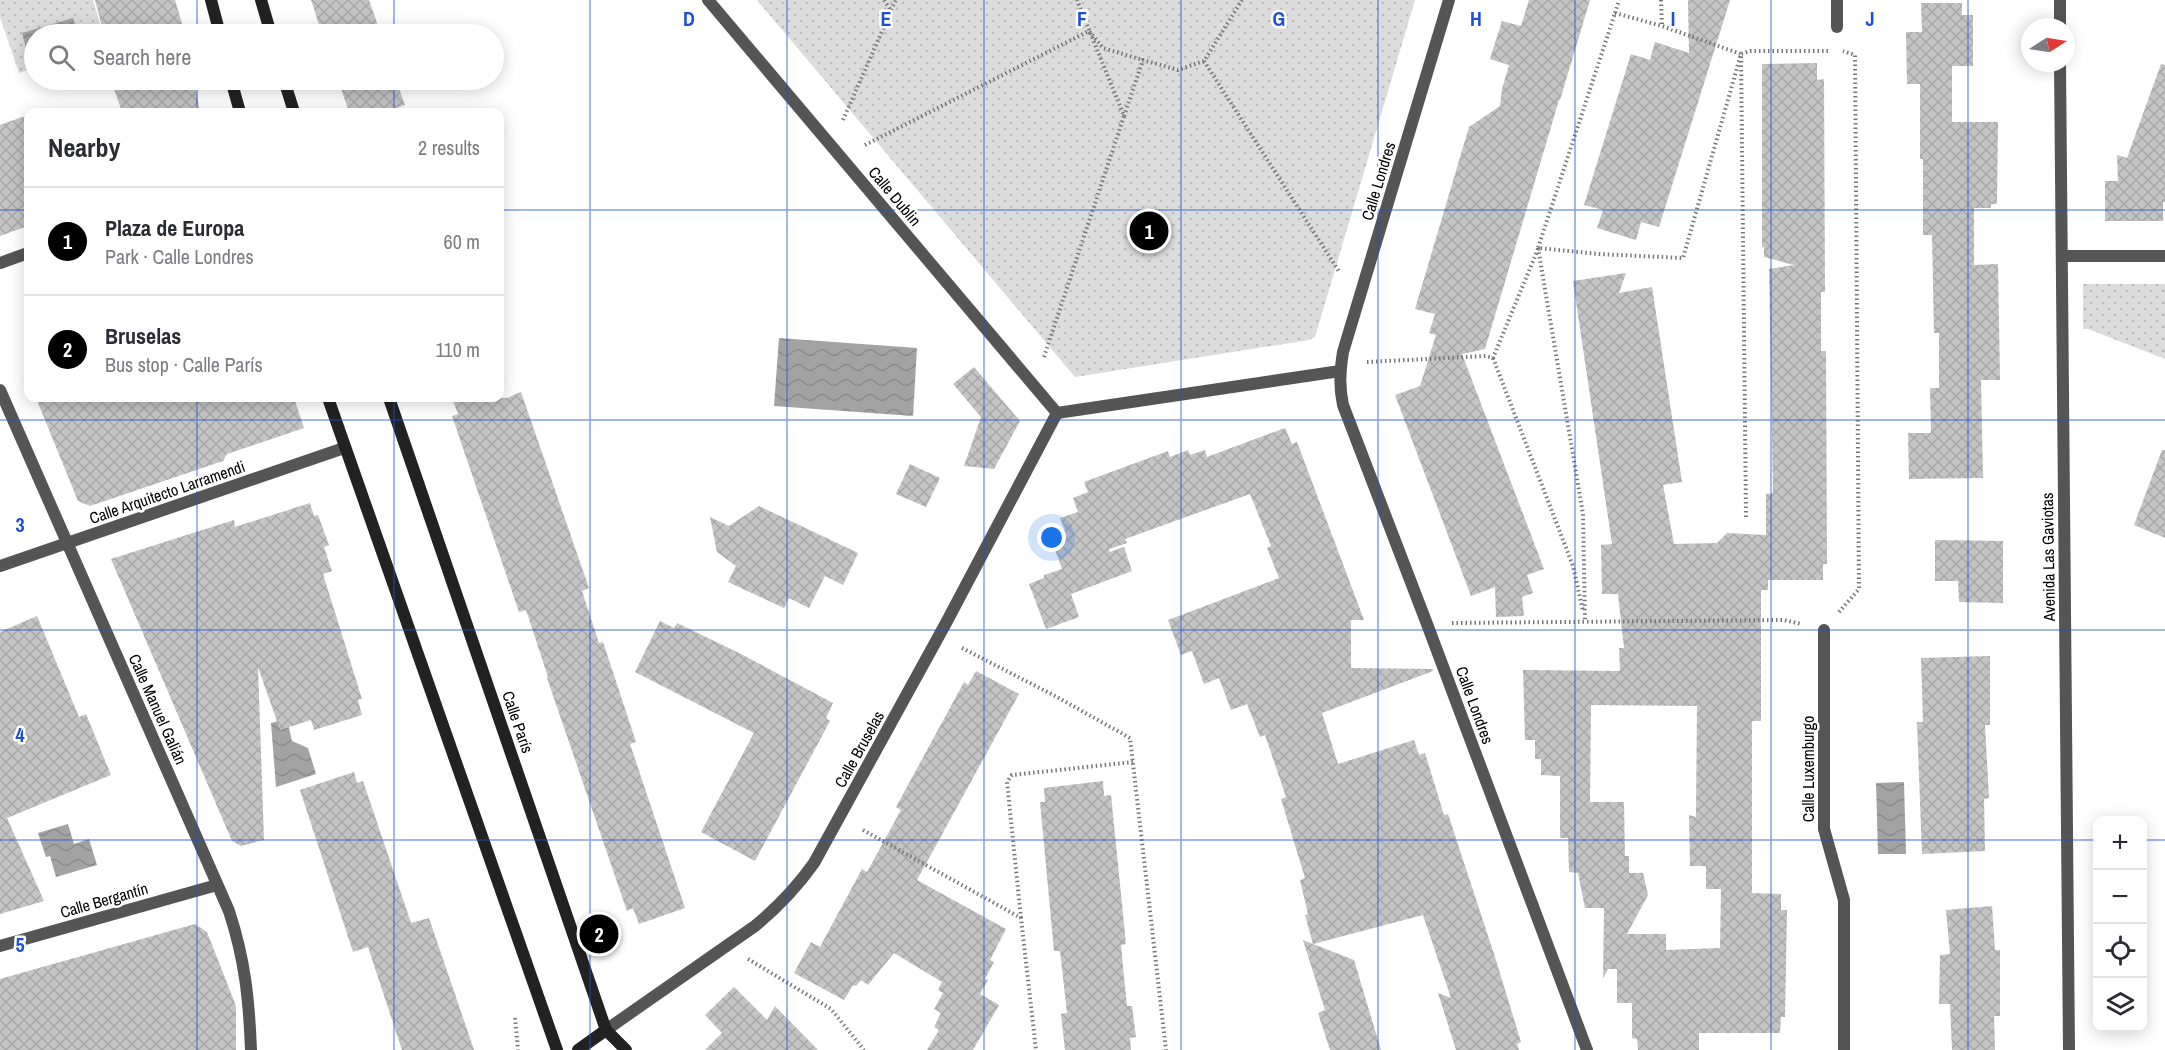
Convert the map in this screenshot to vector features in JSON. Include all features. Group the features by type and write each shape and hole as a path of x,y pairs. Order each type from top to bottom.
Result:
{"main road":[{"path":"211,0 217,24"},
{"path":"261,0 268,24"},
{"path":"234,90 239,108"},
{"path":"287,90 293,108"},
{"path":"329,402 557,1050"},
{"name":"Calle París","path":"390,402 606,1030 626,1050"},
{"path":"578,1050 606,1030"}],"street":[{"name":"Calle Dublin","path":"708,0 1058,413"},
{"name":"Calle Londres","path":"1449,0 1343,352 1340,390 1343,405 1587,1050"},
{"path":"1837,0 1837,27"},
{"path":"2060,0 2060,18"},
{"name":"Avenida Las Gaviotas","path":"2060,72 2069,1050"},
{"path":"0,263 24,254"},
{"path":"2062,256 2165,256"},
{"path":"1058,413 1340,371"},
{"name":"Calle Manuel Galián","path":"0,390 229,911 245,967 249,996 251,1050"},
{"name":"Calle Bruselas","path":"606,1030 755,926 791,893 814,863 936,643 1058,413"},
{"name":"Calle Arquitecto Larramendi","path":"0,566 345,448"},
{"name":"Calle Luxemburgo","path":"1824,630 1824,829 1844,900 1844,1050"},
{"name":"Calle Bergantín","path":"0,946 218,885"}],"path":[{"path":"884,0 891,11"},
{"path":"843,120 896,0"},
{"path":"1077,0 1124,116"},
{"path":"1089,31 1103,48 1178,70 1204,61 1242,0"},
{"path":"1585,622 1573,566 1493,358 1538,248 1619,0"},
{"path":"1661,0 1662,26"},
{"path":"1427,624 1784,620 1824,630 1859,589 1855,55 1844,51 1750,51 1741,54 1662,26 1615,14"},
{"path":"865,146 1089,31"},
{"path":"1538,248 1683,258 1741,54"},
{"path":"1741,54 1746,517"},
{"path":"1044,357 1143,60"},
{"path":"1204,61 1341,273"},
{"path":"836,111 850,129"},
{"path":"858,137 872,154"},
{"path":"1538,248 1582,514 1585,622"},
{"path":"1337,284 1344,262"},
{"path":"1037,348 1050,364"},
{"path":"1340,371 1368,362 1486,356 1493,358"},
{"path":"962,648 1130,738 1166,1050"},
{"path":"1036,1050 1007,782 1012,775 1133,762"},
{"path":"863,830 1022,918"},
{"path":"748,959 831,1009 864,1050"},
{"path":"515,1018 518,1050"}],"shaded area":[{"path":"0,0 93,0 100,24 24,24 24,71 19,73 0,17"},
{"path":"757,0 1415,0 1315,337 1309,340 1075,377"},
{"path":"2083,284 2165,284 2165,359 2083,329"}],"water":[{"path":"73,18 75,24 53,24"},
{"path":"779,338 917,348 913,416 774,406"},
{"path":"287,719 292,741 308,748 316,774 276,787 271,723"},
{"path":"1904,782 1906,854 1878,854 1876,783"},
{"path":"68,824 74,844 89,839 97,865 56,877 50,856 46,857 38,833"}],"building":[{"path":"95,0 175,0 182,24 101,24"},
{"path":"311,0 369,0 377,24 319,24"},
{"path":"1529,0 1590,0 1485,349 1462,354 1544,569 1527,575 1533,593 1522,597 1524,616 1496,617 1495,587 1471,596 1395,395 1420,386 1436,335 1429,333 1435,314 1415,309 1469,127 1500,106 1509,65 1490,59 1502,21 1521,26"},
{"path":"1688,0 1730,0 1659,227 1641,222 1636,240 1597,228 1603,210 1584,205 1631,54 1650,60 1655,42 1689,53"},
{"path":"1921,3 1962,3 1962,15 1973,15 1973,66 1952,66 1952,122 1998,122 1997,204 1991,204 1991,208 1974,208 1974,265 1998,264 2000,380 1981,380 1983,478 1909,479 1908,433 1931,433 1930,388 1939,388 1939,333 1934,333 1932,235 1923,235 1920,84 1907,84 1906,32 1922,32"},
{"path":"1817,63 1817,80 1824,79 1825,292 1821,292 1821,351 1826,351 1827,564 1823,564 1823,580 1768,580 1768,590 1761,590 1761,721 1752,721 1752,893 1781,894 1781,910 1787,910 1785,1017 1781,1017 1780,1033 1699,1033 1699,1050 1638,1050 1637,1039 1632,1038 1632,1003 1617,1003 1617,969 1608,969 1603,978 1604,908 1585,908 1578,873 1569,872 1568,838 1560,838 1560,776 1541,775 1541,759 1535,759 1535,740 1525,740 1523,670 1620,671 1619,648 1624,648 1618,594 1602,594 1601,545 1612,544 1573,281 1626,273 1619,293 1652,287 1682,482 1663,485 1674,544 1717,543 1727,533 1766,535 1766,494 1773,493 1769,269 1794,265 1764,257 1764,246 1762,248 1762,64","holes":["1591,705 1697,706 1696,817 1689,815 1690,866 1706,866 1706,889 1721,889 1720,948 1666,950 1666,934 1627,934 1648,895 1643,873 1629,873 1629,856 1625,856 1624,802 1590,802"]},
{"path":"2161,64 2165,65 2163,221 2105,221 2105,181 2118,181 2117,155 2127,158"},
{"path":"114,90 196,90 199,108 121,108"},
{"path":"341,90 400,90 405,105 396,108 348,108"},
{"path":"24,116 24,227 0,236 0,125"},
{"path":"974,367 1020,421 994,469 964,466 981,417 953,384"},
{"path":"521,392 589,588 582,591 599,643 603,642 636,742 630,744 685,908 639,924 633,908 627,911 526,610 519,612 452,416 458,414 454,402 504,402 504,398"},
{"path":"38,402 295,402 304,428 227,454 223,461 90,506 78,501"},
{"path":"1285,428 1292,444 1297,442 1364,620 1351,620 1351,668 1433,669 1433,671 1322,713 1338,764 1414,740 1419,755 1425,753 1444,815 1448,814 1495,957 1521,1042 1517,1044 1519,1050 1456,1050 1438,993 1451,998 1423,915 1313,944 1305,915 1308,914 1300,880 1305,878 1281,799 1286,797 1265,735 1260,737 1247,704 1231,710 1219,678 1204,684 1192,651 1181,655 1168,620 1279,578 1267,548 1271,546 1250,494 1125,539 1127,543 1109,549 1110,552 1124,547 1132,571 1071,594 1079,617 1046,629 1029,584 1044,578 1044,575 1062,569 1050,536 1065,531 1060,518 1078,512 1073,498 1088,492 1084,482 1168,451 1170,457 1188,450 1190,455 1205,450 1207,457"},
{"path":"2162,450 2165,450 2165,538 2134,525"},
{"path":"910,464 940,478 926,507 896,494"},
{"path":"310,503 314,516 318,515 329,545 324,547 332,571 323,574 362,699 358,700 362,715 314,730 311,720 280,730 258,667 264,840 241,846 232,841 111,559 234,520 235,527"},
{"path":"759,506 858,553 843,585 825,576 809,608 789,598 784,608 728,582 736,566 717,552 710,517 729,526"},
{"path":"1935,540 2003,541 2003,603 1959,602 1958,581 1935,581"},
{"path":"37,616 79,717 86,714 111,775 7,818 44,901 0,914 0,632"},
{"path":"660,621 674,628 677,623 833,703 826,718 830,721 755,861 701,832 754,733 635,672"},
{"path":"1990,656 1990,725 1985,725 1989,798 1984,799 1985,851 1922,854 1917,722 1923,722 1921,658"},
{"path":"976,671 1019,694 917,880 1006,929 990,960 994,962 980,994 999,1005 973,1050 927,1050 939,1030 934,1027 941,1013 934,1009 943,993 938,990 942,982 894,953 868,985 861,980 856,986 853,985 844,1000 794,973 811,942 820,947 862,869 867,872 901,810 896,807 964,682 968,685"},
{"path":"354,772 357,783 363,781 411,923 429,918 474,1050 402,1050 368,947 353,952 300,790"},
{"path":"1103,781 1104,796 1111,795 1126,944 1121,945 1124,977 1127,1006 1132,1006 1136,1037 1130,1038 1131,1050 1065,1050 1061,1014 1067,1013 1060,951 1054,951 1040,802 1045,802 1044,788"},
{"path":"1992,906 1995,950 2000,950 2000,1016 1994,1016 1995,1050 1952,1050 1950,1004 1939,1004 1940,955 1950,954 1946,910"},
{"path":"195,924 207,932 236,1006 236,1050 0,1050 0,979"},
{"path":"1303,940 1354,960 1381,1050 1330,1050 1318,1013 1325,1010"},
{"path":"734,987 767,1020 775,1006 818,1050 705,1050 722,1033 705,1015"}],"place":[{"name":"Plaza de Europa","path":"1149,231"},
{"name":"Bruselas","path":"599,934"}]}
